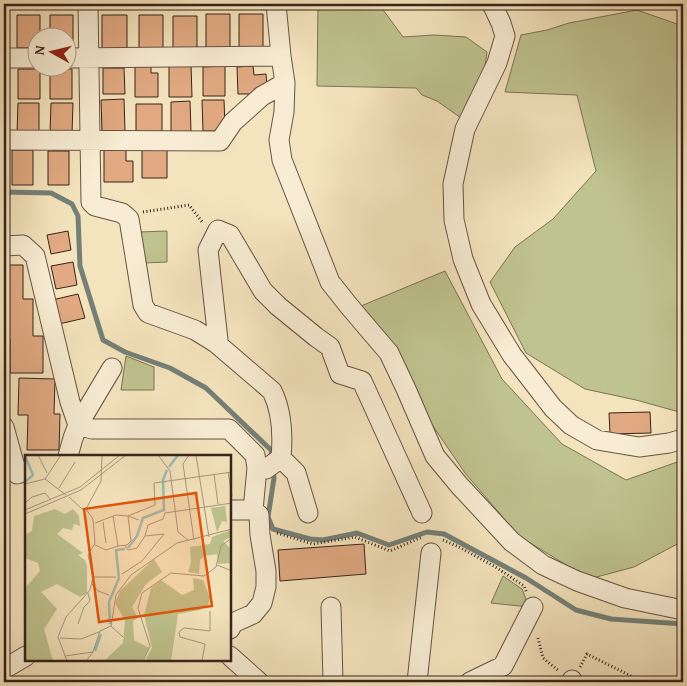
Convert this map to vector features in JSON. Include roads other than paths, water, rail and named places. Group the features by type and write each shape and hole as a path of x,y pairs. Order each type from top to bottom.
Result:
{"street":[{"path":"88,4 90,202 95,206 122,213 129,219 143,305 148,313 196,330 216,343 272,391 277,401 282,440 253,510"},
{"path":"276,4 281,56 286,83 280,140 282,160 330,282 389,353 435,456 512,542 544,565 578,581 625,598 683,610"},
{"path":"492,4 505,36 497,63 465,129 453,184 454,220 463,259 481,304 512,355 553,408 571,425 597,440 638,447 683,439"},
{"path":"78,58 281,56"},
{"path":"4,58 28,58"},
{"path":"4,140 220,142 233,122 262,96 286,83"},
{"path":"216,343 218,340 208,250 218,230 230,235 263,291 278,306 330,347 340,374 362,381 422,514"},
{"path":"4,246 23,245 35,256 70,402 78,425"},
{"path":"68,455 78,425 112,368"},
{"path":"78,425 92,429 229,429 255,455 271,464 296,473 308,513"},
{"path":"4,427 17,474 25,471"},
{"path":"231,510 253,510 259,515 266,571 266,587 262,603 253,614 233,624 231,627"},
{"path":"417,682 431,552"},
{"path":"331,607 333,682"},
{"path":"470,682 503,666 534,607"},
{"path":"4,669 25,657"},
{"path":"231,657 259,682"}],"waterway":[{"path":"4,192 51,193 72,204 78,216 80,266 103,340 125,352 170,368 206,388 271,450 272,458"},
{"path":"273,469 274,478 268,517 273,529 310,539 323,540 357,533 389,545 427,532 444,534 526,578 576,610 611,619 683,624"}]}
